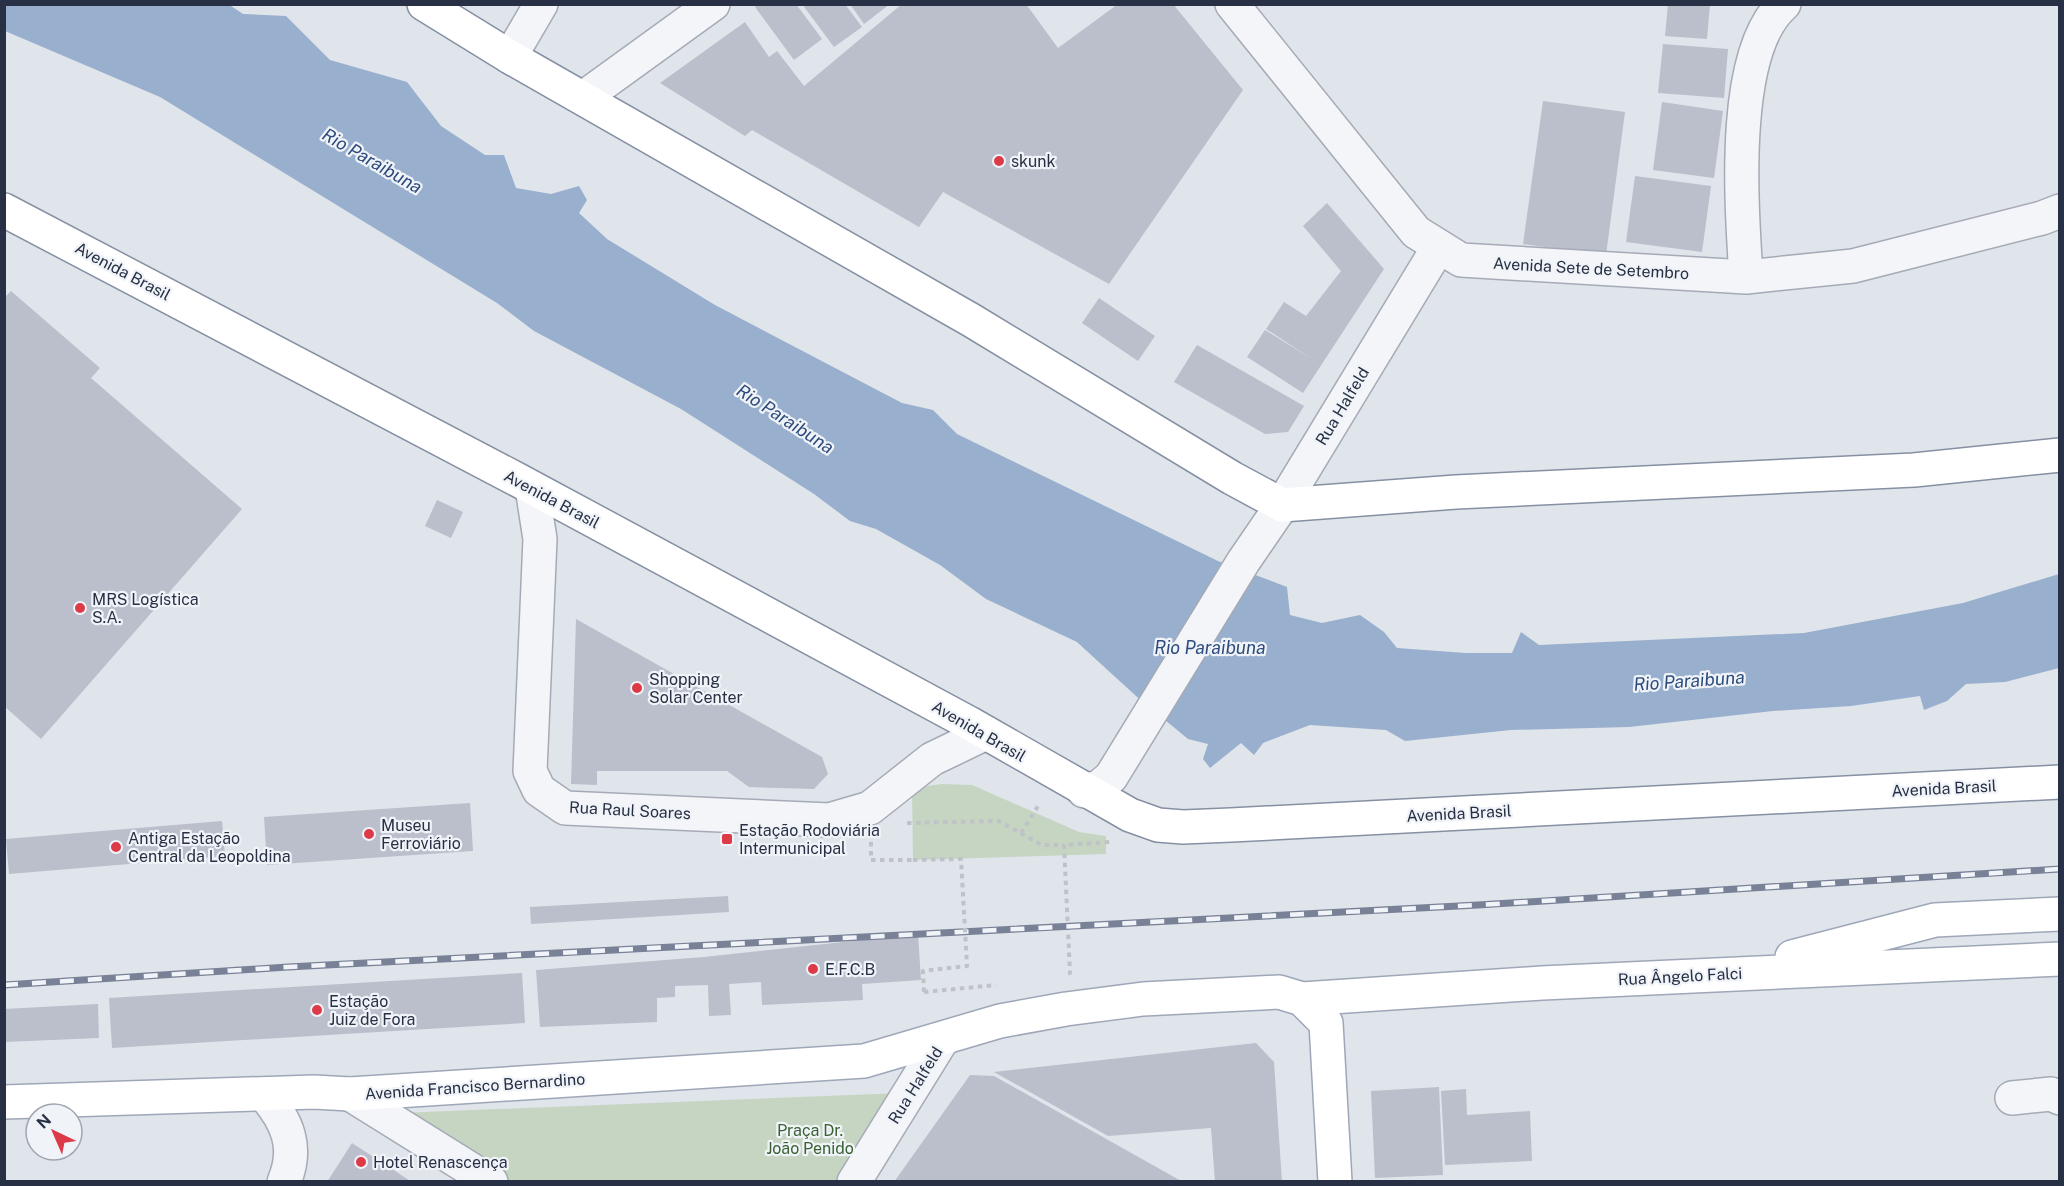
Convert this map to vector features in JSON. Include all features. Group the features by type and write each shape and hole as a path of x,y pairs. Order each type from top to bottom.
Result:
{"main road":[{"path":"424,4 510,57 971,320 1232,478 1282,505 1456,492 1914,470 2060,455"},
{"name":"Avenida Brasil","path":"4,210 532,488 986,734 1084,791 1130,815 1158,825 1184,827 2060,782"},
{"path":"1732,974 1935,920 2060,914"},
{"name":"Rua Ângelo Falci","path":"942,1040 1000,1021 1143,999 1279,992 1302,999 1732,974 2060,959"},
{"path":"1302,999 1326,1023 1335,1182"},
{"name":"Avenida Francisco Bernardino","path":"4,1102 264,1094 350,1094 864,1061 942,1040"}],"street":[{"path":"510,57 541,4"},
{"path":"583,99 713,4"},
{"name":"Avenida Sete de Setembro","path":"1232,4 1416,232 1438,248 1461,260 1746,277 1853,266 2042,218 2060,211"},
{"path":"1746,277 1741,197 1745,115 1751,71 1763,34 1784,4"},
{"name":"Rua Halfeld","path":"1084,791 1099,787 1111,777 1243,562 1282,505 1438,248"},
{"name":"Rua Raul Soares","path":"532,488 540,539 530,771 538,790 565,808 829,820 870,808 932,759 986,734"},
{"name":"Rua Halfeld","path":"854,1182 942,1040"},
{"path":"264,1094 275,1106 291,1139 290,1168 284,1182"},
{"path":"350,1094 491,1182"},
{"path":"2012,1098 2051,1094 2060,1098"}],"path":[{"path":"870,808 871,860 961,859 967,966 922,971 924,992 1006,984 998,991"},
{"path":"905,823 999,821 1042,844 1064,845 1114,842 1130,815"},
{"path":"1059,974 1070,972 1064,845"}],"green space":[{"path":"942,784 972,785 1079,832 1106,836 1106,854 913,860 912,788"},
{"name":"Praça Dr. João Penido","path":"902,1093 846,1182 510,1181 400,1113"}],"water":[{"name":"Rio Paraibuna","path":"228,4 243,14 286,16 330,60 407,82 441,126 485,155 504,155 516,188 551,194 579,186 587,200 579,213 607,239 715,305 902,403 933,410 957,434 1218,561 1287,587 1290,615 1322,623 1360,615 1384,632 1397,648 1466,653 1512,653 1521,632 1539,645 1804,633 1963,603 2059,574 2059,668 2005,682 1966,684 1947,701 1924,710 1920,696 1851,706 1773,711 1629,727 1511,730 1405,741 1386,730 1310,725 1263,743 1254,755 1241,743 1210,768 1203,759 1208,744 1188,739 1136,696 1077,642 986,599 940,565 876,529 850,521 814,494 681,409 534,331 497,303 160,97 5,31 4,5"}],"building":[{"path":"758,4 796,4 822,39 794,60 755,7"},
{"path":"802,4 845,4 862,27 834,47"},
{"path":"850,4 890,4 864,24"},
{"name":"skunk","path":"902,4 1026,4 1058,48 1118,4 1173,4 1243,90 1109,284 943,192 919,227 752,130 745,136 660,83 745,22 769,57 777,51 804,86"},
{"path":"1668,4 1710,4 1707,39 1665,36"},
{"path":"1663,44 1728,49 1724,98 1658,93"},
{"path":"1543,101 1625,112 1606,255 1523,244"},
{"path":"1662,102 1723,111 1714,178 1653,170"},
{"path":"1635,176 1711,186 1702,252 1626,242"},
{"path":"1327,203 1384,269 1303,393 1247,357 1265,330 1312,359 1266,329 1284,302 1306,316 1341,271 1303,226"},
{"name":"MRS Logística S.A.","path":"11,291 100,368 91,378 242,509 41,739 4,706 4,298"},
{"path":"1099,298 1155,336 1138,361 1082,323"},
{"path":"1197,345 1304,406 1288,432 1265,434 1174,382"},
{"path":"437,500 463,512 451,538 425,526"},
{"name":"Shopping Solar Center","path":"576,619 822,757 828,774 814,789 749,787 727,771 597,771 597,785 571,784"},
{"name":"Museu Ferroviário","path":"470,803 473,851 267,865 264,817"},
{"name":"Antiga Estação Central da Leopoldina","path":"222,821 225,856 9,874 6,839"},
{"path":"728,896 729,912 531,924 530,907"},
{"path":"918,934 921,980 862,984 863,1000 762,1005 761,982 729,984 731,1015 709,1016 708,985 675,986 675,997 657,998 657,1022 540,1027 536,970 704,957"},
{"name":"Estação Juiz de Fora","path":"522,973 525,1023 112,1048 109,998"},
{"path":"98,1004 99,1038 4,1042 4,1009"},
{"path":"1256,1043 1274,1062 1282,1182 1215,1182 1211,1128 1108,1136 994,1072"},
{"path":"970,1075 994,1076 1183,1182 894,1182"},
{"path":"1439,1087 1443,1175 1375,1178 1371,1091"},
{"path":"1466,1089 1467,1115 1530,1111 1532,1161 1445,1165 1441,1091"},
{"name":"Hotel Renascença","path":"352,1143 412,1182 327,1182"}],"railway":[{"path":"4,985 288,967 1478,905 2060,869"}],"place":[{"name":"skunk","path":"999,161"},
{"name":"MRS Logística S.A.","path":"80,608"},
{"name":"Shopping Solar Center","path":"637,688"},
{"name":"Museu Ferroviário","path":"369,834"},
{"name":"Estação Rodoviária Intermunicipal","path":"727,839"},
{"name":"Antiga Estação Central da Leopoldina","path":"116,847"},
{"name":"E.F.C.B","path":"813,969"},
{"name":"Estação Juiz de Fora","path":"317,1010"},
{"name":"Hotel Renascença","path":"361,1162"}]}
